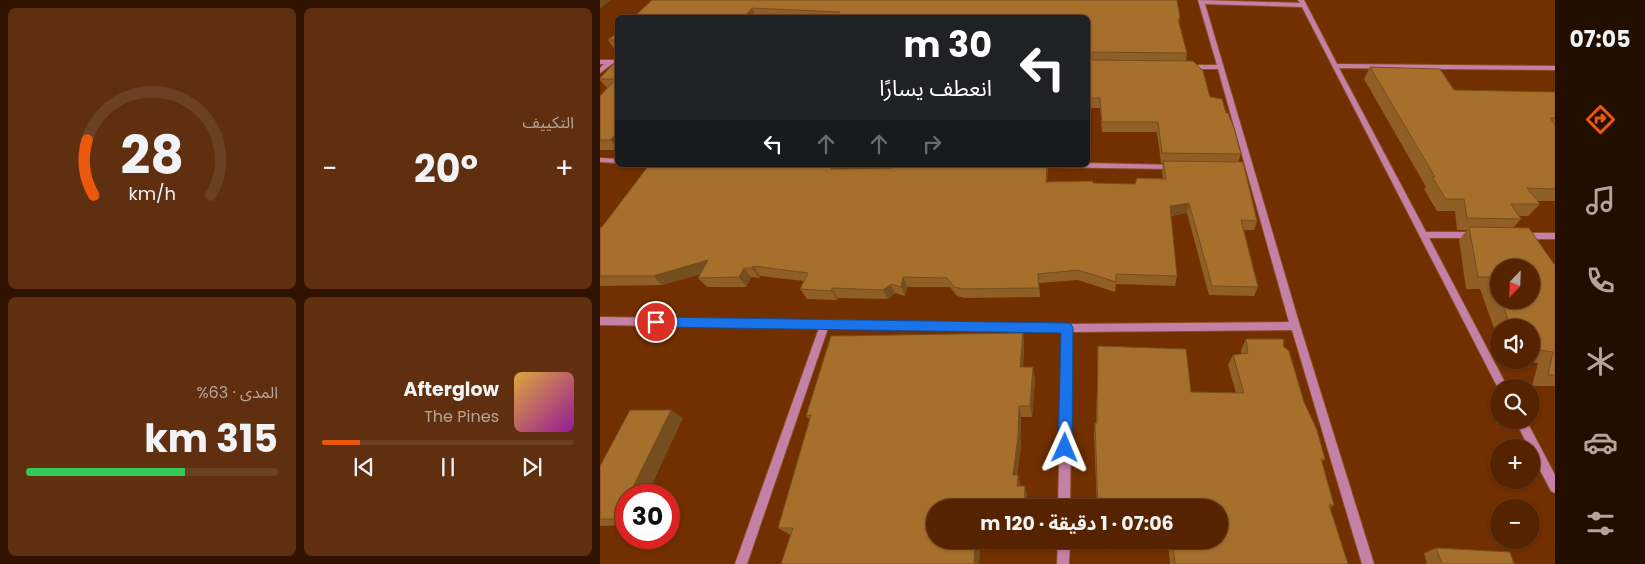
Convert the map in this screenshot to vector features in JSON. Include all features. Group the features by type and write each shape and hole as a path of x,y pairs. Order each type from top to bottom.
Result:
{"street":[{"path":"1368,564 1245,168 1202,1 1302,2 1498,379"},
{"path":"600,62 615,62"},
{"path":"600,71 610,62"},
{"path":"1335,66 1555,68"},
{"path":"1182,67 1220,67"},
{"path":"600,160 615,161"},
{"path":"1090,166 1181,167"},
{"path":"1424,235 1480,235"},
{"path":"1517,236 1555,236"},
{"path":"600,322 1067,328 1295,326"},
{"path":"741,564 825,324"},
{"path":"1064,499 1067,328"},
{"path":"1525,429 1555,487"},
{"path":"1063,564 1064,549"}],"building":[{"path":"652,0 1177,0 1180,18 1178,19 1187,53 1090,52 1090,15 837,15 840,12 752,8 746,15 636,15"},
{"path":"615,34 615,40 608,40"},
{"path":"1090,60 1193,61 1203,71 1210,97 1222,99 1226,113 1228,113 1234,128 1241,154 1162,153 1158,122 1102,122 1100,98 1090,98"},
{"path":"615,62 615,79 600,78"},
{"path":"1370,67 1440,69 1454,90 1555,92 1555,118 1550,118 1555,125 1555,189 1527,188 1540,204 1511,204 1521,219 1467,218 1464,199 1446,199"},
{"path":"615,80 615,135 610,140 600,140 600,96"},
{"path":"1163,161 1243,162 1257,221 1241,220 1258,287 1212,286 1189,203 1170,206 1177,276 1116,274 1116,282 1078,270 1038,274 1039,288 963,289 954,287 947,278 903,277 901,287 891,284 883,290 832,288 832,291 800,289 808,273 753,266 752,268 744,268 739,277 698,278 708,260 653,276 600,276 600,227 602,227 647,167 832,167 831,169 1047,167 1046,182 1093,181 1093,183 1135,184 1137,178 1166,179"},
{"path":"1469,227 1529,228 1555,264 1555,375 1548,375 1553,352 1540,350 1540,319 1508,319 1504,309 1540,309 1540,259 1490,259 1490,277 1478,277"},
{"path":"1023,333 1020,367 1033,367 1030,406 1019,406 1018,436 1013,475 1018,475 1017,486 1025,486 1024,499 926,499 926,549 975,549 974,564 781,564 793,528 778,528 811,415 806,416 831,336"},
{"path":"1246,339 1284,339 1283,346 1289,351 1304,402 1317,430 1325,459 1321,459 1334,505 1329,505 1348,564 1175,564 1173,549 1228,549 1228,499 1098,499 1095,423 1097,423 1098,346 1186,349 1191,392 1244,393 1233,355 1248,353"},
{"path":"630,410 671,410 634,484 615,484 615,519 600,519 600,466"},
{"path":"1436,548 1510,552 1514,564 1442,564"}],"route":[{"path":"656,322 1067,328 1065,448"}]}
